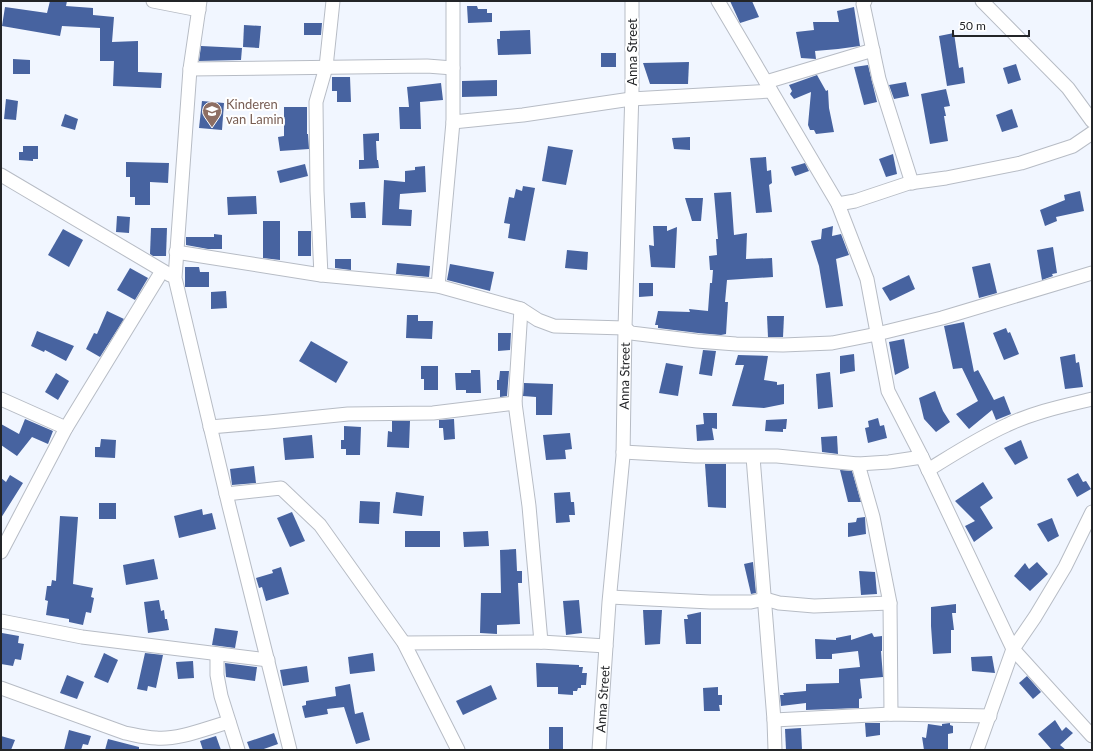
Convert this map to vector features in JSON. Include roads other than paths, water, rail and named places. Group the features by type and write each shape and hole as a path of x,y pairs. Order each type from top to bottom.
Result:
{"street":[{"path":"153,1 199,5 190,70 175,278 226,494 290,750"},
{"path":"321,275 317,191 316,102 326,67 333,1"},
{"path":"438,286 453,122 454,68 452,1"},
{"name":"Anna Street","path":"599,750 606,646 623,452 632,1"},
{"path":"718,1 838,204 866,279 888,391 922,457 1013,649 1092,736"},
{"path":"865,1 863,4 879,79 912,183"},
{"path":"982,1 1068,88 1092,121"},
{"path":"453,122 523,115 631,99 768,86 873,50"},
{"path":"190,70 427,66 454,68"},
{"path":"838,204 856,201 912,183 946,178 1021,163 1072,146 1092,133"},
{"path":"1,175 175,278"},
{"path":"176,252 321,275 438,286 521,309 538,320 554,326 625,328 631,333 697,341 783,345 832,343 876,334 980,307 1092,273"},
{"path":"1,552 66,428 162,271"},
{"path":"521,309 515,403 529,506 541,642"},
{"path":"1,399 66,428"},
{"path":"928,470 966,446 1008,424 1042,411 1092,399"},
{"path":"210,427 348,414 434,413 515,403"},
{"path":"623,452 695,456 777,456 858,464 889,462 922,457"},
{"path":"753,457 765,599 775,750"},
{"path":"858,464 873,517 890,603 891,714"},
{"path":"226,494 281,488 320,525 404,643 458,750"},
{"path":"977,750 1013,649 1035,618 1065,567 1092,512"},
{"path":"610,597 710,602 751,602 765,599 778,603 814,606 890,603"},
{"path":"1,621 82,637 268,660"},
{"path":"404,643 541,642 606,646"},
{"path":"216,654 217,675 221,696 238,750"},
{"path":"1,688 125,733 141,736 173,738 229,722"},
{"path":"774,720 891,714 990,716"}],"place":[{"name":"Kinderen van Lamin","path":"212,128"}]}
